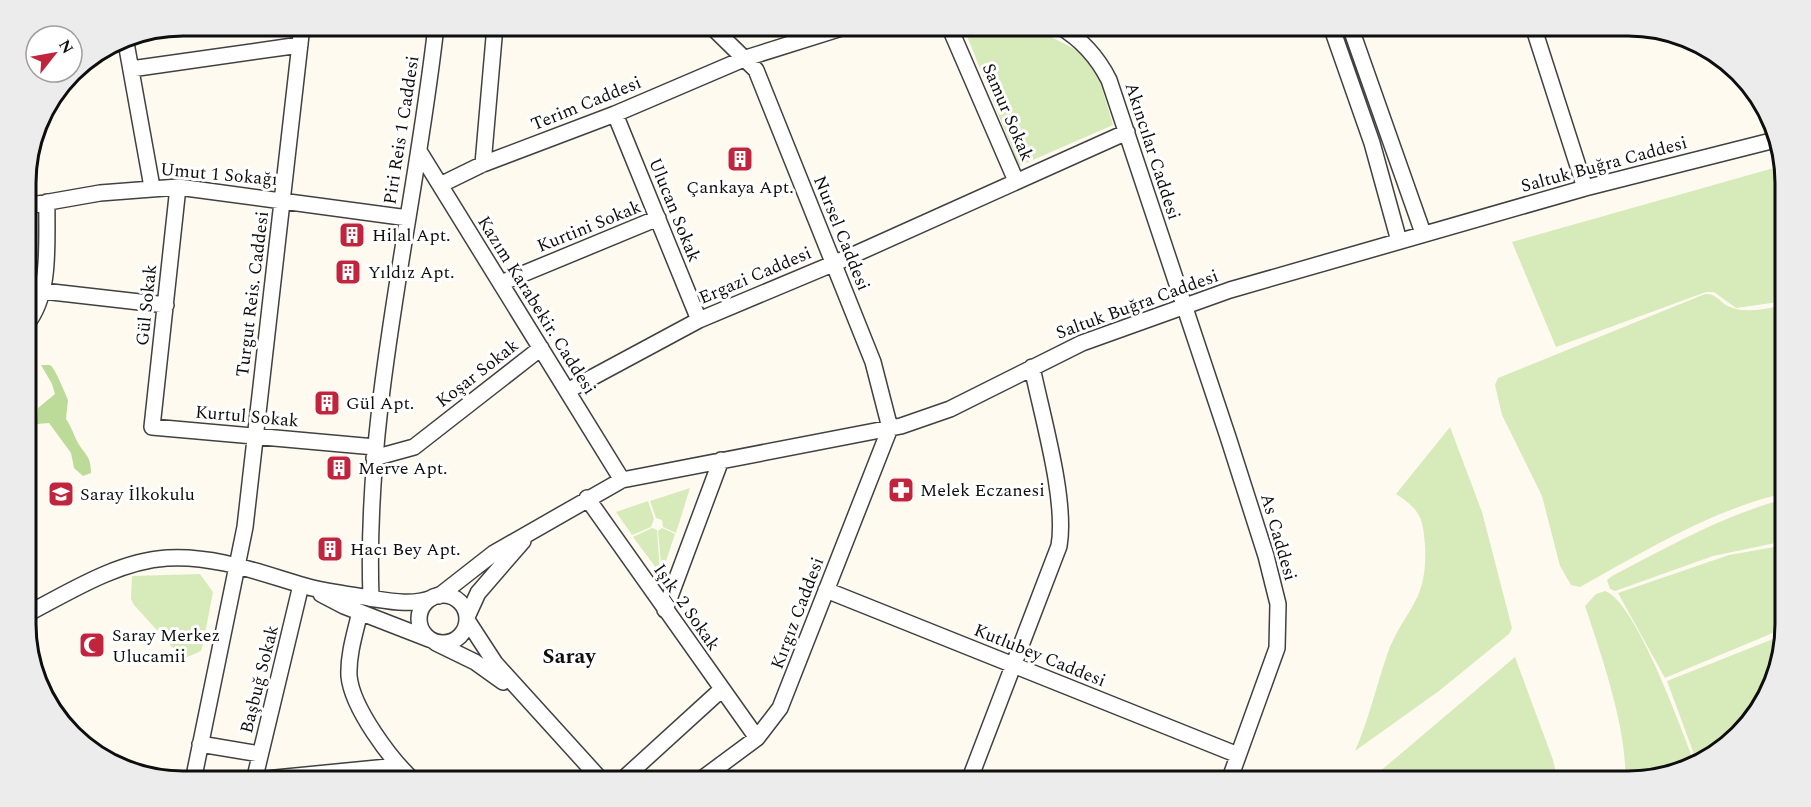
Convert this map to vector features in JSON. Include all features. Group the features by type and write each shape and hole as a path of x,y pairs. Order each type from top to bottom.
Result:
{"street":[{"name":"Turgut Reis. Caddesi","path":"194,771 245,527 301,36"},
{"name":"Piri Reis 1 Caddesi","path":"371,598 370,548 375,452 435,36"},
{"path":"483,164 494,36"},
{"path":"722,36 746,58 816,36"},
{"name":"Samur Sokak","path":"953,36 1016,180"},
{"name":"Akıncılar Caddesi","path":"1072,36 1087,47 1102,65 1127,132 1184,306"},
{"path":"1334,36 1384,182 1398,241"},
{"path":"1354,36 1423,232"},
{"path":"1536,36 1585,188"},
{"path":"131,69 300,45"},
{"path":"127,47 152,187"},
{"name":"Terim Caddesi","path":"440,185 483,164 615,114 746,58"},
{"name":"Nursel Caddesi","path":"746,58 756,70 873,362 890,428"},
{"name":"Ulucan Sokak","path":"615,114 699,320"},
{"name":"Ergazi Caddesi","path":"567,391 699,320 1127,132"},
{"name":"Saltuk Buğra Caddesi","path":"436,597 495,553 529,535 587,498 622,480 721,460 803,447 890,428 950,409 1082,343 1184,306 1423,232 1769,142"},
{"name":"Kazım Karabekir. Caddesi","path":"419,151 622,480"},
{"name":"Umut 1 Sokağı","path":"36,204 152,187 178,187 283,199 408,218"},
{"name":"Gül Sokak","path":"152,427 178,187"},
{"path":"36,312 43,291 48,202"},
{"name":"Kurtini Sokak","path":"501,283 658,218"},
{"path":"43,291 166,305"},
{"name":"As Caddesi","path":"1184,306 1266,556 1278,604 1277,648 1232,771"},
{"name":"Koşar Sokak","path":"375,452 414,447 541,348"},
{"path":"973,771 1059,546 1062,530 1060,506 1032,367"},
{"name":"Kurtul Sokak","path":"152,427 254,436 375,452"},
{"name":"Kırgız Caddesi","path":"712,771 757,738 783,701 890,428"},
{"path":"665,610 721,460"},
{"name":"Işık_2 Sokak","path":"587,498 757,738"},
{"name":"Saltuk Buğra Caddesi","path":"467,619 478,592 529,535"},
{"path":"36,610 98,579 151,559 189,558 237,566 304,586 408,603 447,596 460,603 467,619 495,663 593,771"},
{"path":"304,586 432,641 494,675 540,713"},
{"name":"Başbuğ Sokak","path":"256,771 304,586"},
{"name":"Kutlubey Caddesi","path":"826,590 1238,755"},
{"path":"436,597 421,609 419,617 421,629 432,641 454,641 464,632 467,619"},
{"path":"360,612 350,657 350,680 357,704 403,771"},
{"path":"632,771 722,689"},
{"path":"200,744 260,754"},
{"path":"350,771 398,766"}],"green space":[{"path":"967,36 1049,36 1084,54 1099,78 1113,125 1019,166"},
{"path":"1774,168 1775,302 1736,308 1714,292 1706,292 1556,347 1512,242"},
{"path":"1705,294 1713,295 1736,309 1757,310 1775,307 1775,496 1731,510 1679,533 1580,587 1571,585 1560,566 1542,496 1502,415 1495,385 1498,378"},
{"path":"41,365 50,365 60,381 68,400 66,419 88,458 91,473 83,476 74,468 71,453 49,423 37,424 38,408 55,394"},
{"path":"1450,427 1482,512 1512,628 1509,634 1439,691 1355,751 1387,655 1414,605 1423,581 1425,546 1421,521 1415,510 1396,494"},
{"path":"690,488 676,533 663,527 662,520 656,518 650,501"},
{"path":"648,501 654,519 651,527 632,535 616,512"},
{"path":"1775,502 1775,543 1713,556 1615,591 1610,589 1607,580 1612,576 1675,543"},
{"path":"652,528 657,530 660,573 633,537"},
{"path":"662,528 675,534 662,573 658,531"},
{"path":"1775,547 1775,632 1665,678 1618,593 1729,555"},
{"path":"200,574 213,592 203,644 201,651 183,659 134,605 131,599 132,576"},
{"path":"1605,591 1616,599 1629,615 1654,663 1691,757 1657,768 1625,771 1618,716 1585,606 1596,594"},
{"path":"1774,638 1764,680 1750,706 1725,735 1694,755 1667,681"},
{"path":"1515,657 1556,771 1380,771"}],"place":[{"name":"Çankaya Apt.","path":"740,159"},
{"name":"Hilal Apt.","path":"352,235"},
{"name":"Yıldız Apt.","path":"348,272"},
{"name":"Gül Apt.","path":"327,403"},
{"name":"Merve Apt.","path":"339,468"},
{"name":"Melek Eczanesi","path":"901,490"},
{"name":"Saray İlkokulu","path":"61,494"},
{"name":"Hacı Bey Apt.","path":"330,549"},
{"name":"Saray Merkez Ulucamii","path":"92,645"}],"district":[{"name":"Saray","path":"569,656"}]}
